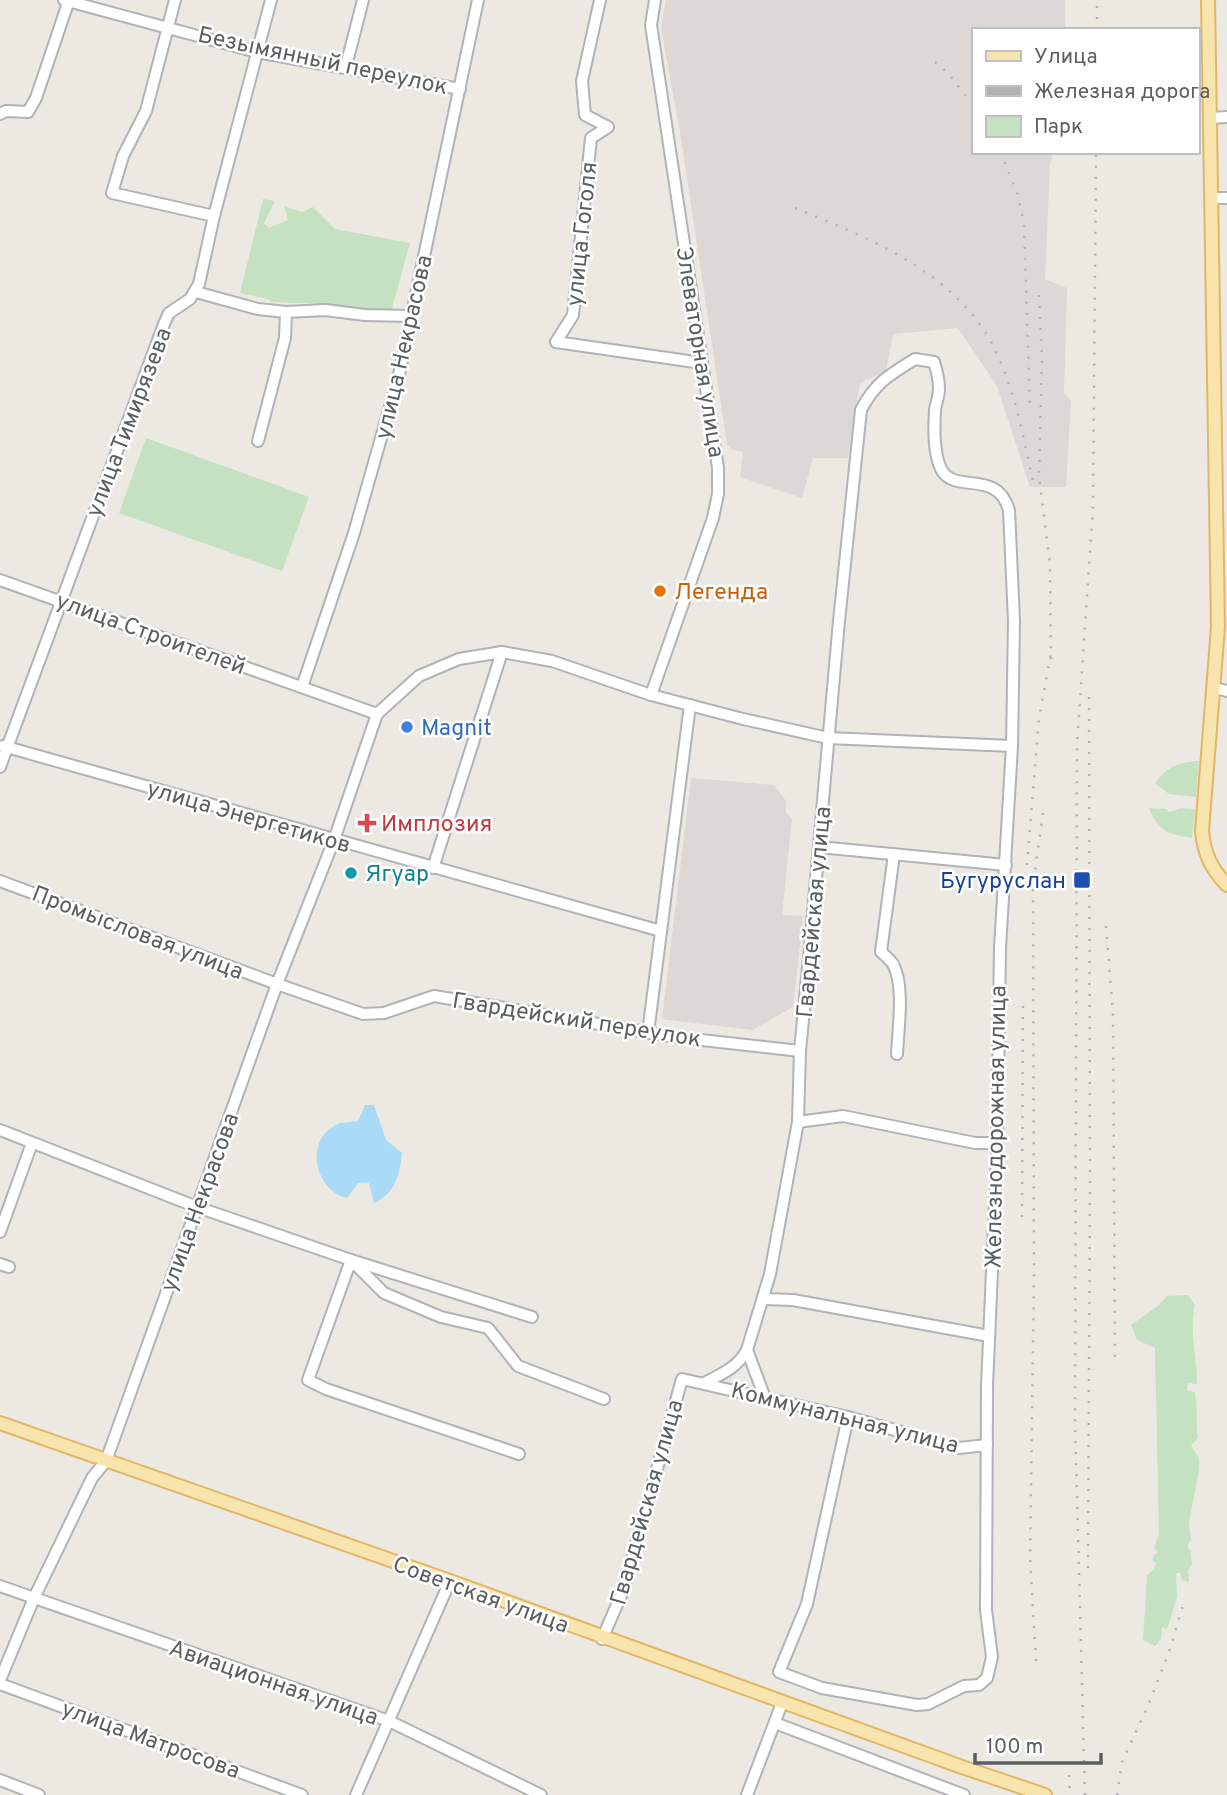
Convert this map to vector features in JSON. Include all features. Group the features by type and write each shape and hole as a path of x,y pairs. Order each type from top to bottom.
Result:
{"main road":[{"path":"1208,0 1222,534 1218,626 1221,690 1202,831 1206,855 1227,885"},
{"name":"Советская улица","path":"0,1423 1045,1795"}],"street":[{"path":"175,0 146,111 122,156 112,193 214,216"},
{"path":"271,0 196,292 258,309 411,316"},
{"path":"345,66 363,0"},
{"name":"улица Некрасова","path":"302,687 361,510 399,375 478,0"},
{"name":"улица Гоголя","path":"600,0 582,81 585,115 608,127 591,138 573,315 556,342 702,363"},
{"name":"Элеваторная улица","path":"651,695 703,550 718,494 718,468 651,25 655,0"},
{"path":"0,114 6,111 28,112 36,98 67,1"},
{"name":"Безымянный переулок","path":"67,1 257,52 460,89"},
{"path":"1210,118 1227,117"},
{"path":"1212,198 1227,198"},
{"name":"улица Тимирязева","path":"0,767 4,746 169,313 196,292"},
{"path":"258,441 285,338 286,312"},
{"name":"Гвардейская улица","path":"602,1639 623,1591 682,1379 704,1383 742,1360 771,1275 797,1122 800,1051 858,437 862,410 872,390 915,359 934,362 939,379 939,392 934,433 941,468 947,476 961,482 981,483 995,490 1006,498 1009,510"},
{"name":"Железнодорожная улица","path":"848,1417 807,1604 779,1672 822,1688 917,1705 928,1704 964,1686 979,1685 987,1678 991,1667 986,1610 987,1445 1000,948 1012,746 1014,621 1009,510"},
{"name":"улица Строителей","path":"0,580 377,714"},
{"path":"433,868 502,652"},
{"path":"377,714 419,676 459,659 502,652 552,661 651,695 828,738 1012,746"},
{"path":"648,1033 690,705"},
{"name":"улица Некрасова","path":"0,1682 34,1598 92,1478 106,1461 277,984 334,840 377,714"},
{"name":"улица Энергетиков","path":"4,746 660,931"},
{"path":"819,847 1006,864"},
{"path":"894,854 881,952 893,964 898,979 900,1008 897,1054"},
{"name":"Промысловая улица","path":"0,881 277,984"},
{"name":"Гвардейский переулок","path":"277,984 363,1014 384,1013 434,996 648,1033 800,1051"},
{"path":"797,1122 843,1116 975,1143 997,1143"},
{"path":"0,1130 197,1207 351,1260 532,1317"},
{"path":"0,1232 32,1143"},
{"path":"351,1260 384,1293 441,1317 488,1328 518,1366 604,1399"},
{"path":"351,1260 308,1380 326,1389 519,1454"},
{"path":"763,1299 793,1300 989,1336"},
{"path":"747,1350 765,1398"},
{"name":"Коммунальная улица","path":"704,1383 848,1417 959,1448 987,1445"},
{"path":"355,1795 450,1581"},
{"name":"Авиационная улица","path":"0,1586 389,1721 541,1795"},
{"name":"улица Матросова","path":"0,1682 302,1795"},
{"path":"747,1795 782,1703"},
{"path":"775,1723 964,1795"},
{"path":"0,1780 39,1795"}],"shaded area":[{"path":"666,0 1065,0 1065,28 972,28 972,154 1053,154 1045,279 1067,288 1064,393 1071,400 1066,487 1030,487 997,386 958,328 893,334 886,371 860,383 848,458 813,458 802,498 740,477 743,452 732,450 727,444 680,132 661,28"},
{"path":"691,778 774,785 786,801 786,813 792,819 782,915 803,916 793,1007 752,1030 662,1019"}],"green space":[{"path":"263,199 275,201 264,223 268,228 288,220 284,206 302,212 313,207 335,229 410,243 391,312 327,304 271,302 240,293"},
{"path":"146,438 309,497 282,571 119,513"},
{"path":"1199,761 1196,797 1169,794 1155,783 1174,766"},
{"path":"1149,808 1166,809 1169,812 1181,808 1195,809 1192,838 1165,831"},
{"path":"1188,1295 1195,1305 1193,1334 1197,1384 1188,1383 1187,1391 1195,1392 1198,1438 1191,1445 1199,1458 1189,1523 1191,1540 1187,1546 1191,1552 1192,1565 1188,1570 1189,1582 1182,1580 1180,1573 1176,1573 1177,1597 1167,1629 1162,1627 1161,1639 1155,1646 1143,1640 1147,1575 1156,1563 1152,1560 1158,1552 1154,1548 1159,1534 1155,1348 1137,1340 1131,1325 1167,1296"}],"water":[{"path":"365,1105 374,1105 386,1140 402,1153 392,1189 374,1203 369,1183 358,1183 347,1198 335,1193 326,1184 317,1162 321,1139 329,1129 341,1123 358,1121"}],"railway":[{"path":"1097,0 1097,28"},
{"path":"935,62 948,73 972,104"},
{"path":"1001,154 1017,192 1024,223 1030,411"},
{"path":"1085,1795 1075,1424 1077,744 1093,507 1096,154"},
{"path":"795,208 856,234 915,265 942,284 965,307 985,333 1007,377 1033,481"},
{"path":"1039,295 1042,360 1039,477 1050,564 1051,664"},
{"path":"1027,865 1039,718 1051,653"},
{"path":"1088,1568 1089,696"},
{"path":"1036,1661 1030,1558 1034,1273 1033,885 1043,813"},
{"path":"1106,926 1113,1013 1115,1363"},
{"path":"1022,1217 1023,998"},
{"path":"1117,1795 1122,1762 1169,1652 1185,1599"},
{"path":"1069,1775 1070,1795"}],"place":[{"name":"Легенда","path":"660,591"},
{"name":"Magnit","path":"407,727"},
{"name":"Имплозия","path":"367,823"},
{"name":"Ягуар","path":"351,873"},
{"name":"Бугуруслан","path":"1082,880"}]}
